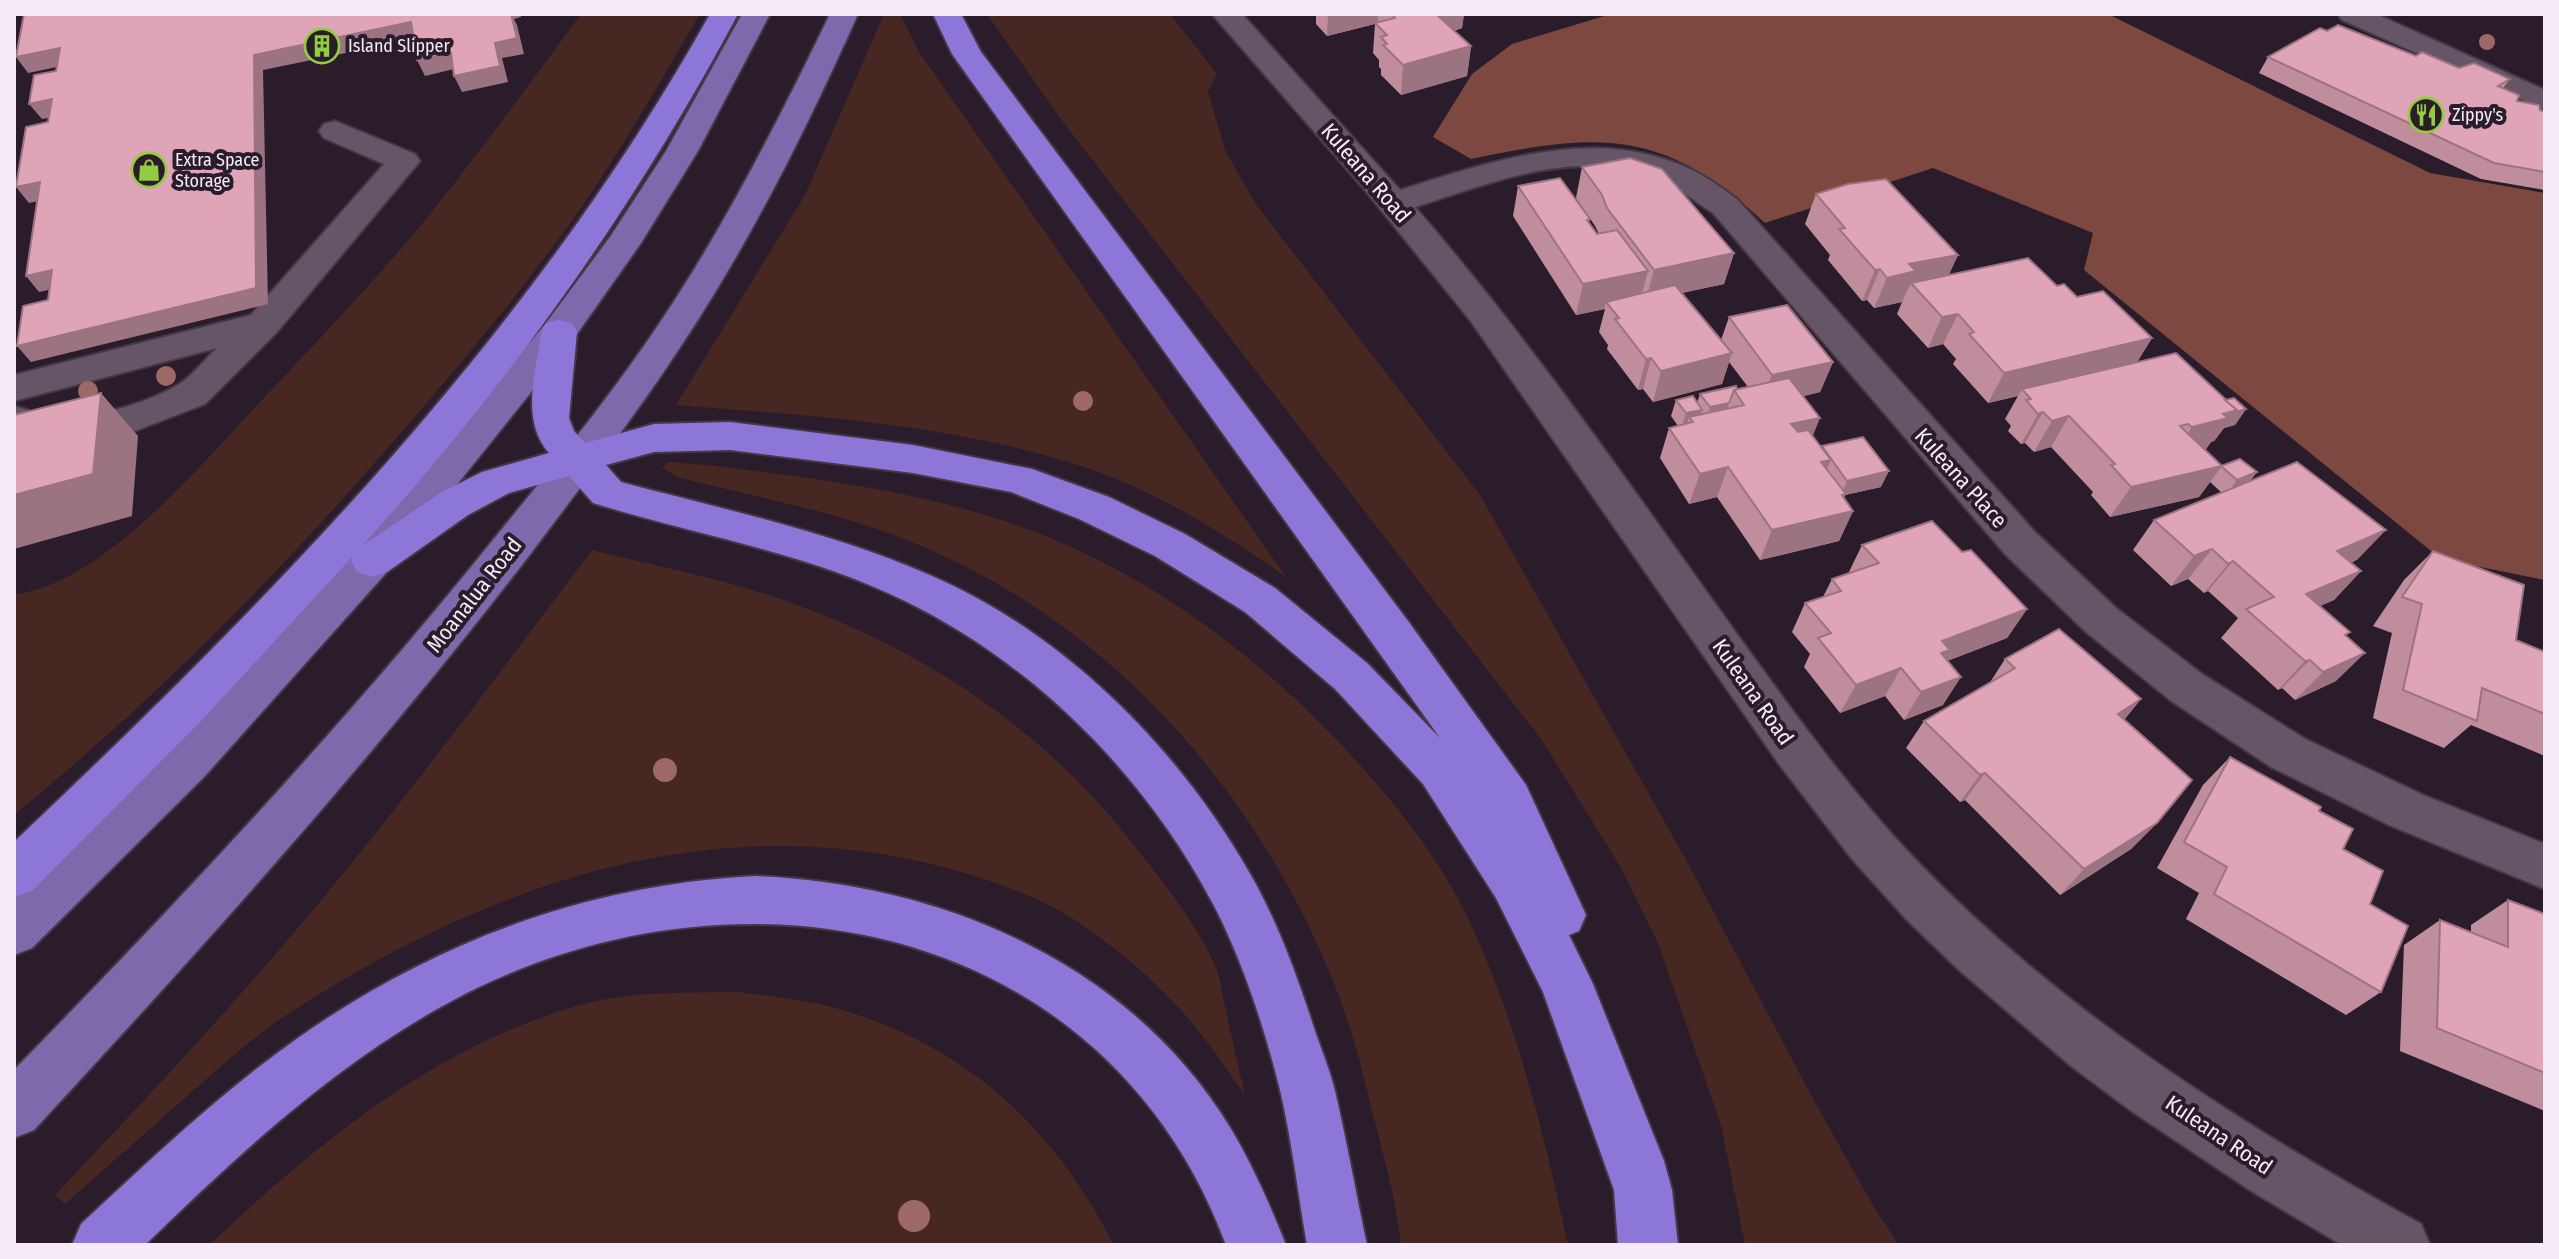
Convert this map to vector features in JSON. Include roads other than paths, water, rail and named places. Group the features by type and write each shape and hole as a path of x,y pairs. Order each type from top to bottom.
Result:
{"highway":[{"path":"14,875 172,723 381,499 539,303 604,213 651,143 724,14"},
{"path":"947,14 967,54 1392,633 1509,800 1581,959 1645,1218"},
{"path":"559,332 550,418 557,437 607,493 833,555 918,588 977,619 1030,655 1077,694 1128,745 1183,814 1232,889 1273,984 1307,1089 1337,1245"},
{"path":"372,561 454,504 496,482 654,438 730,436 884,455 1018,479 1094,508 1170,545 1260,600 1351,676 1440,770 1514,882 1567,984 1645,1218"},
{"path":"102,1245 230,1125 334,1045 460,970 559,933 650,910 713,900 789,900 842,906 899,919 1011,960 1090,1009 1155,1072 1207,1141 1256,1245"}],"main road":[{"path":"14,931 187,763 372,561 559,332 624,243 682,151 756,14"},
{"name":"Moanalua Road","path":"14,1110 289,816 470,602 580,460 672,333 714,265 785,140 844,14"}],"street":[{"name":"Kuleana Road","path":"1226,14 1394,203 1514,353 1803,763 1856,829 1924,903 2076,1036 2263,1166 2386,1241"},
{"path":"2352,14 2545,101"},
{"path":"14,420 18,427 54,433 127,420 191,395 264,324 404,161 335,131"},
{"name":"Kuleana Place","path":"1394,203 1520,164 1557,156 1619,157 1660,167 1696,184 1725,206 2020,543 2101,620 2186,687 2288,753 2406,810 2545,867"},
{"path":"14,388 264,324"}],"place":[{"name":"Island Slipper","path":"322,46"},
{"name":"Zippy's","path":"2426,115"},
{"name":"Extra Space Storage","path":"149,170"}]}
